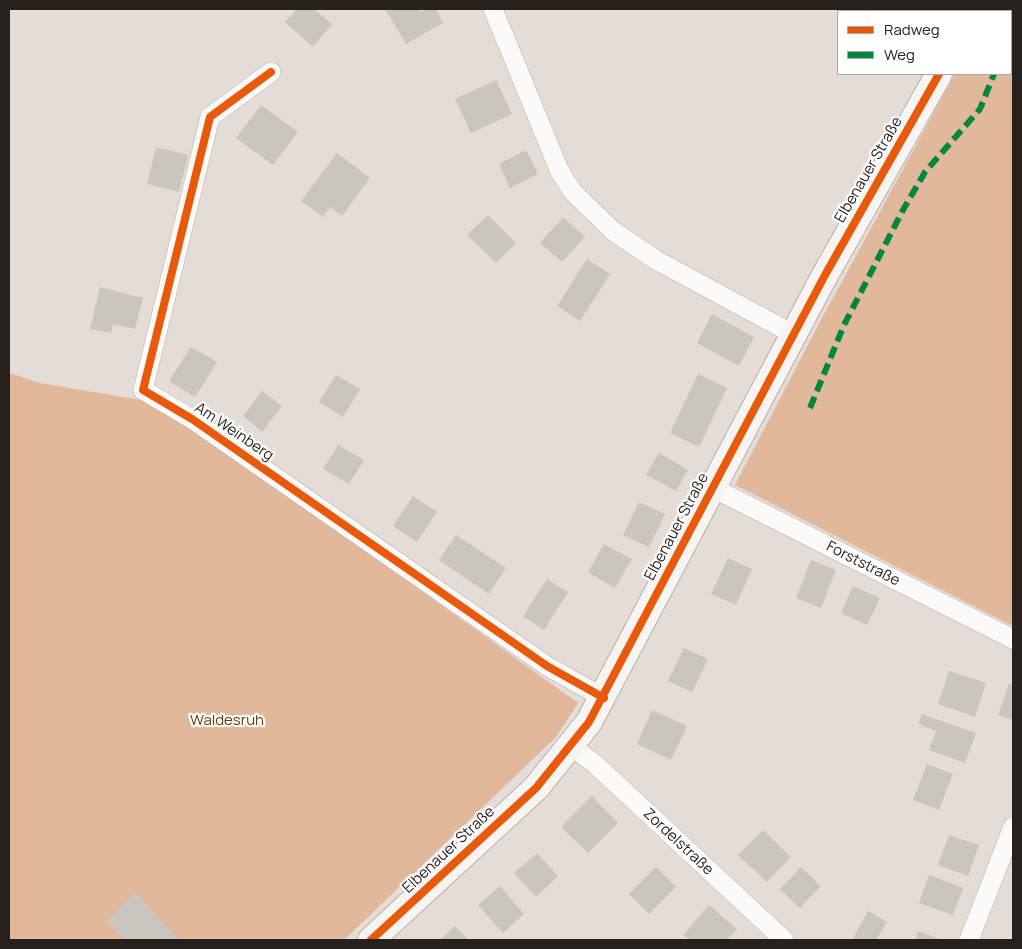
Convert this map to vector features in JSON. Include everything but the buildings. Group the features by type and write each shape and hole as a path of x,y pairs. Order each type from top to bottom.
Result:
{"street":[{"path":"494,9 560,172 573,192 613,232 656,260 793,334"},
{"name":"Am Weinberg","path":"271,72 210,117 143,390 192,419 547,666 604,698"},
{"name":"Elbenauer Straße","path":"371,940 536,788 571,746 604,698 793,334 938,75"},
{"name":"Forststraße","path":"713,488 1013,639"},
{"name":"Zordelstraße","path":"571,746 595,764 784,940"},
{"path":"969,940 1013,827"}],"green space":[{"path":"1013,9 1013,626 735,485 821,320 954,75 1012,75 1012,10 990,10"},
{"name":"Waldesruh","path":"9,373 40,383 159,403 578,703 556,737 344,940 9,940"}],"marked path":[{"path":"810,408 844,325 903,210 925,172 980,109 994,75"}],"cycle path":[{"path":"271,72 210,117 143,390 192,419 547,666 604,698"},
{"path":"371,940 536,788 589,722 825,275 938,75"}]}
